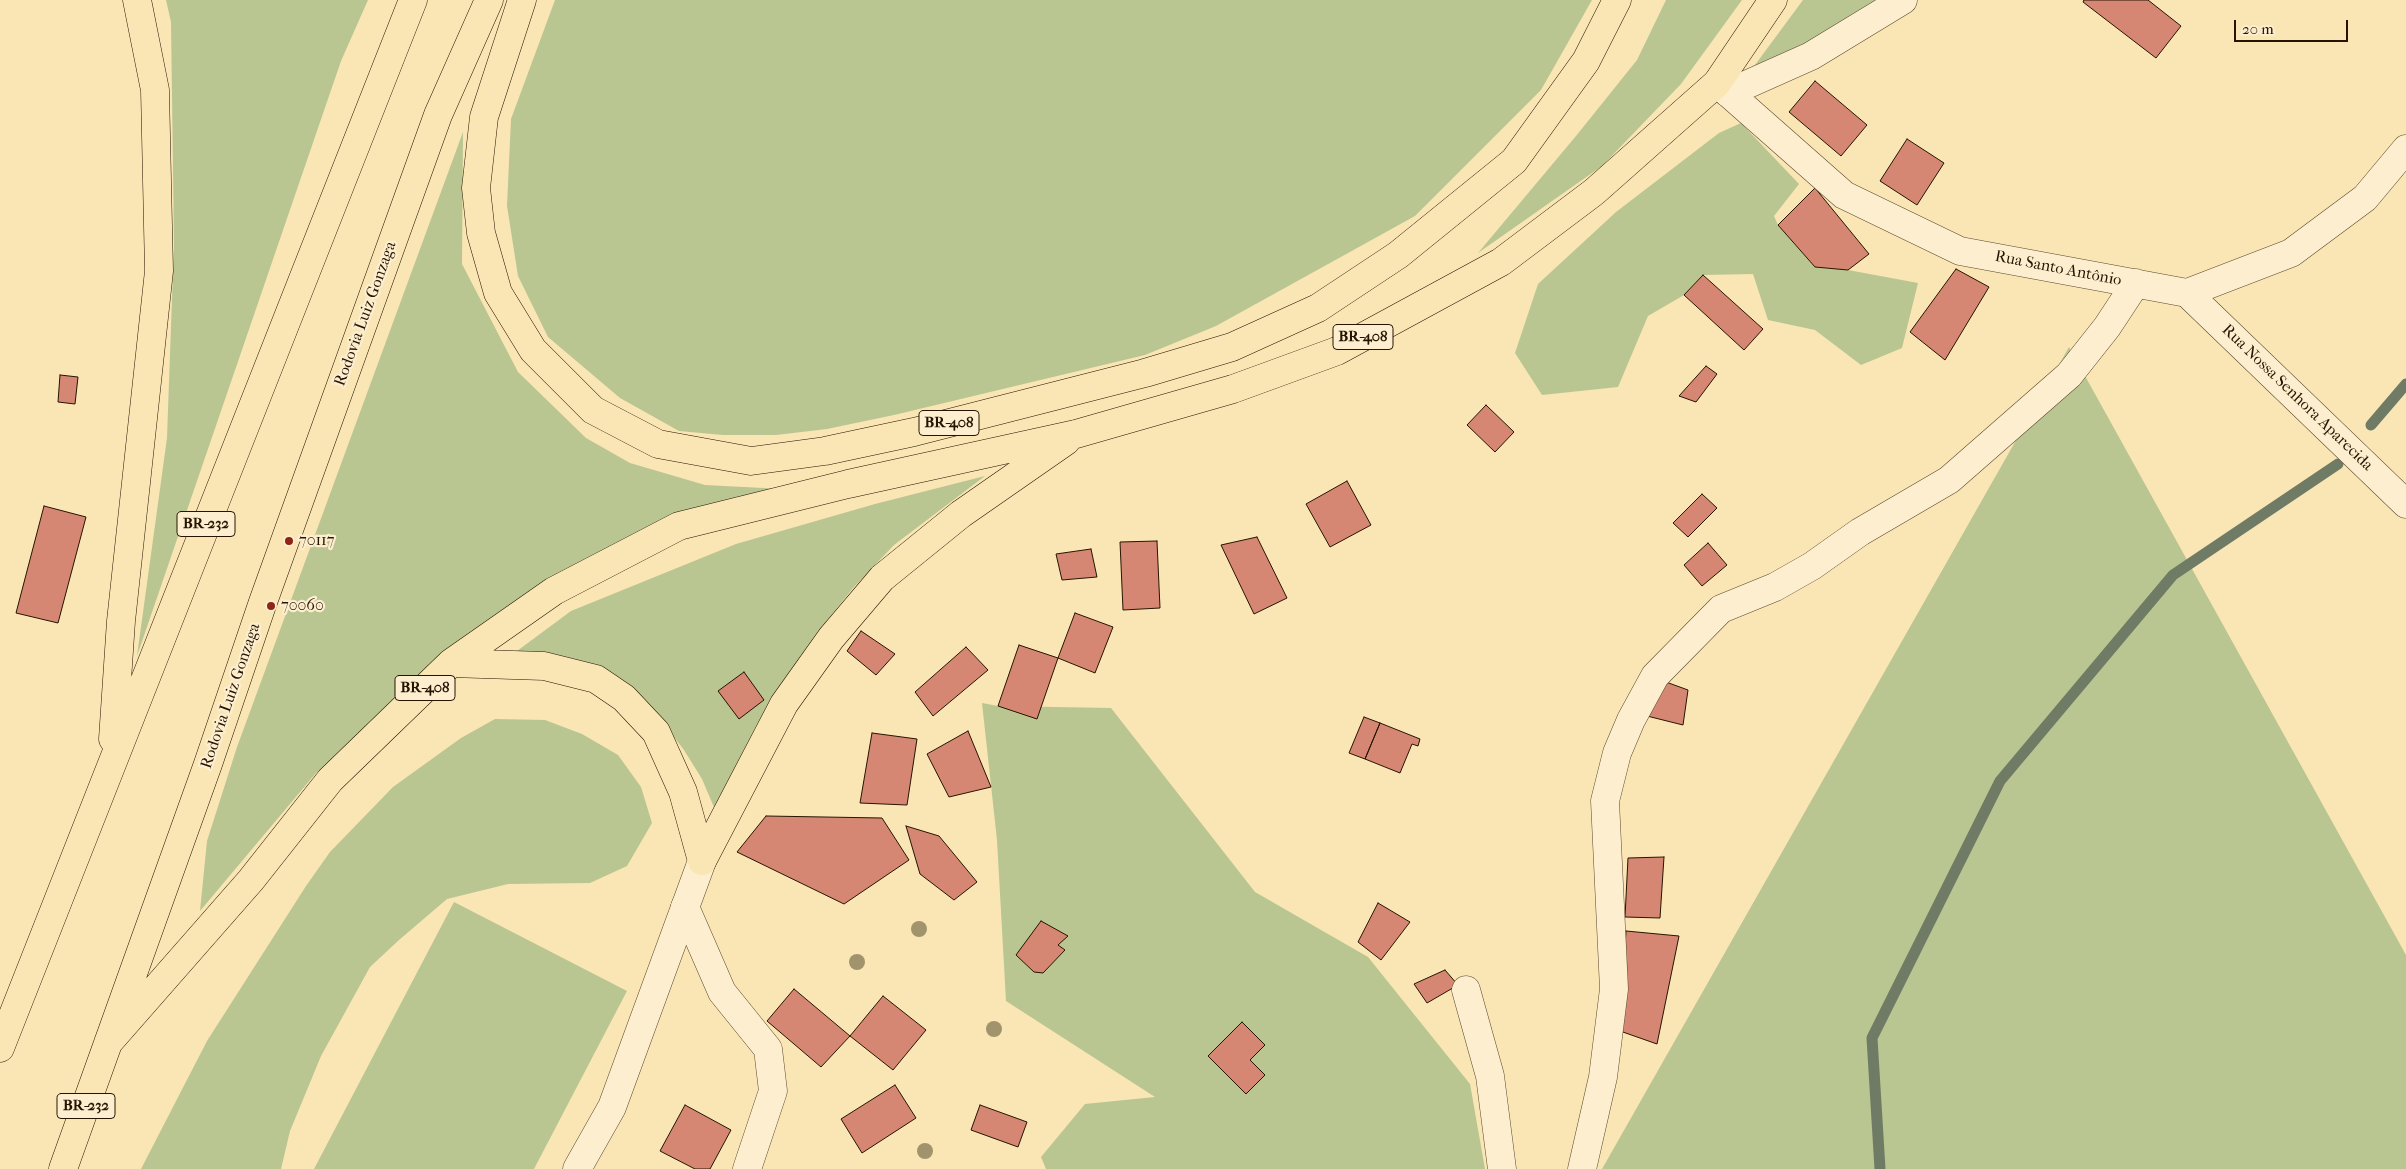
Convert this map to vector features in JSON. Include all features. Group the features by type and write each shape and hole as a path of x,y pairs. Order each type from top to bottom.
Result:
{"highway":[{"path":"111,765 121,621 159,271 155,90 136,0"},
{"name":"BR-232","path":"0,1048 413,0"},
{"name":"Rodovia Luiz Gonzaga","path":"63,1169 208,764 263,602 438,115 489,0"},
{"name":"BR-408","path":"522,0 484,118 476,188 481,233 498,293 533,350 594,410 658,444 751,461 825,451 914,432 1145,373 1232,347 1318,308 1398,255 1514,161 1586,61 1617,0"},
{"name":"BR-408","path":"108,1042 252,880 330,780 451,664 554,591 679,526 848,484 1076,434 1233,389 1337,351 1501,262 1594,192 1722,88 1773,0"},
{"path":"702,861 784,704 831,638 882,578 961,514 1076,434"},
{"path":"451,664 544,666 596,679 624,698 656,732 683,792 702,861"}],"street":[{"path":"1722,88 1811,56 1903,0"},
{"name":"Rua Santo Antônio","path":"1722,88 1844,195 1960,251 2187,293"},
{"path":"2187,293 2291,253 2365,198 2406,149"},
{"path":"1582,1169 1603,1077 1614,989 1605,801 1617,753 1631,720 1655,676 1721,609 1774,587 1812,566 1860,532 1949,480 2068,375 2107,327 2136,283"},
{"name":"Rua Nossa Senhora Aparecida","path":"2187,293 2406,504"},
{"path":"577,1169 612,1107 702,861"},
{"path":"685,907 722,992 768,1050 773,1091 747,1169"},
{"path":"1466,990 1490,1076 1502,1169"}],"green space":[{"path":"166,0 368,0 341,61 137,656 167,438 174,243 171,22"},
{"path":"555,0 1592,0 1541,90 1415,216 1216,326 1145,355 894,415 827,429 776,435 723,435 679,431 620,398 548,337 518,276 507,206 511,119"},
{"path":"1666,0 1742,0 1681,84 1602,166 1478,253 1637,60"},
{"path":"1803,0 1903,0 1752,69"},
{"path":"1741,123 1799,184 1774,216 1778,225 1815,267 1848,270 1918,283 1902,348 1861,365 1815,330 1768,320 1753,274 1703,275 1684,295 1648,316 1618,387 1542,395 1515,353 1538,284 1616,212 1719,133"},
{"path":"463,132 462,264 518,372 586,438 630,463 705,485 783,489 445,653 316,773 200,911 207,841 237,747"},
{"path":"2069,347 2406,955 2406,1169 1602,1169"},
{"path":"985,476 894,545 853,588 815,635 756,726 716,812 702,779 684,750 663,723 608,677 576,660 513,654 571,611 736,544 875,504"},
{"path":"982,703 998,706 1111,708 1255,892 1368,957 1470,1084 1485,1169 1046,1169 1041,1157 1085,1104 1155,1097 1006,1001 997,840"},
{"path":"495,719 545,720 582,734 618,755 641,787 652,823 627,866 590,883 508,884 447,899 399,940 370,967 321,1056 290,1131 281,1169 141,1169 207,1041 306,886 330,852 393,787 461,738"},
{"path":"454,902 627,991 534,1169 314,1169"}],"building":[{"path":"2084,0 2148,0 2181,26 2156,58 2083,2"},
{"path":"1815,81 1867,125 1841,156 1789,112"},
{"path":"1907,139 1944,163 1917,205 1880,181"},
{"path":"1815,188 1869,254 1848,270 1815,267 1778,225"},
{"path":"1956,269 1989,287 1945,360 1910,332"},
{"path":"1703,275 1763,329 1744,350 1684,295"},
{"path":"1706,366 1717,374 1696,402 1679,396"},
{"path":"60,375 78,377 75,404 58,402"},
{"path":"1486,405 1514,432 1495,452 1467,425"},
{"path":"1347,481 1371,525 1330,547 1306,504"},
{"path":"1702,494 1717,508 1688,537 1673,523"},
{"path":"44,506 86,517 58,623 16,613"},
{"path":"1257,537 1287,598 1254,614 1221,545"},
{"path":"1157,541 1160,608 1123,610 1120,542"},
{"path":"1708,543 1727,565 1702,586 1684,565"},
{"path":"1091,549 1097,577 1062,580 1056,554"},
{"path":"1075,613 1113,627 1095,673 1058,658"},
{"path":"861,631 895,654 876,675 847,651"},
{"path":"1019,645 1058,658 1037,719 998,706"},
{"path":"966,647 988,670 933,716 915,692"},
{"path":"744,672 764,700 739,719 718,691"},
{"path":"1666,682 1688,690 1683,725 1647,716"},
{"path":"1364,717 1380,723 1365,759 1349,753"},
{"path":"1380,723 1420,739 1418,746 1412,744 1400,773 1365,759"},
{"path":"968,731 991,787 949,797 927,754"},
{"path":"872,733 917,739 907,805 860,803"},
{"path":"766,816 882,818 909,860 844,904 737,852"},
{"path":"906,826 939,836 977,882 954,900 920,874"},
{"path":"1664,857 1660,918 1625,917 1628,858"},
{"path":"1378,903 1410,922 1381,960 1358,942"},
{"path":"1041,921 1068,936 1058,945 1065,950 1043,973 1034,972 1016,955"},
{"path":"1626,931 1679,936 1657,1044 1620,1031"},
{"path":"1445,970 1458,985 1427,1003 1414,984"},
{"path":"794,989 850,1036 821,1067 767,1021"},
{"path":"883,996 926,1030 893,1070 850,1036"},
{"path":"1242,1022 1265,1045 1250,1060 1265,1075 1246,1094 1208,1056"},
{"path":"895,1085 916,1118 862,1153 841,1119"},
{"path":"685,1105 731,1130 710,1169 695,1169 660,1151"},
{"path":"980,1105 1027,1122 1018,1147 971,1130"}],"waterway":[{"path":"2371,425 2406,384"},
{"path":"1880,1169 1872,1038 2000,781 2173,575 2338,464"}],"place":[{"name":"70117","path":"289,541"},
{"name":"70060","path":"271,606"}]}
